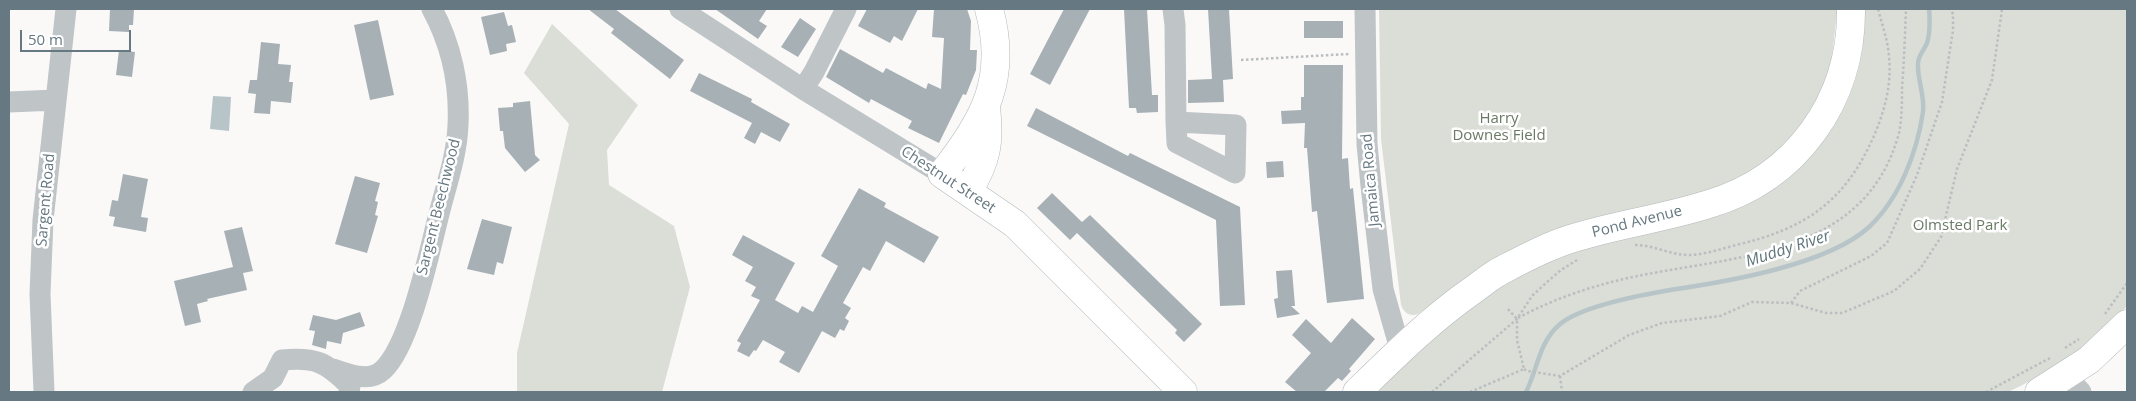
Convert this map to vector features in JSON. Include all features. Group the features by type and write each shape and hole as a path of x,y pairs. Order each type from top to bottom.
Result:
{"main road":[{"path":"942,174 959,152 986,107 997,66 996,33 989,9"},
{"name":"Pond Avenue","path":"1357,392 1400,348 1460,299 1510,266 1575,237 1709,204 1743,191 1780,166 1813,132 1840,84 1848,49 1851,9"},
{"path":"968,191 980,172 985,158 988,129 986,107"},
{"path":"985,158 1010,220"},
{"name":"Chestnut Street","path":"942,174 1010,220 1183,392"},
{"path":"2039,392 2067,368 2098,353 2115,321"}],"street":[{"name":"Sargent Road","path":"44,392 40,294 47,174 66,9"},
{"name":"Sargent Beechwood","path":"252,392 273,378 282,360 306,358 333,369 368,377 382,370 399,344 410,319 448,182 458,126 458,101 450,54 445,35 432,9"},
{"path":"803,89 814,72 846,9"},
{"path":"1173,9 1175,25 1176,122"},
{"name":"Jamaica Road","path":"1365,9 1367,144 1371,186 1383,289 1400,348"},
{"name":"Chestnut Street","path":"686,11 803,89 942,174"},
{"path":"9,102 56,100"},
{"path":"333,369 350,386 349,392"}],"path":[{"path":"1432,392 1516,319 1557,299 1598,286 1757,253 1805,239 1845,216 1874,186 1894,149 1899,133 1906,9"},
{"path":"1791,303 1800,291 1871,256 1886,243 1917,175 1942,102 1953,30 1950,9"},
{"path":"1508,309 1516,319 1517,340 1524,368 1527,371 1560,376 1629,335 1662,323 1720,316 1752,302 1791,303 1826,313 1842,313 1894,291 1910,280 1932,254 1941,237 1958,169 1992,80 2002,9"},
{"path":"1241,60 1353,54"},
{"path":"2115,321 2127,283"},
{"path":"1986,392 2067,368 2084,334"},
{"path":"1470,392 1524,368"},
{"path":"1560,376 1562,392"}],"green space":[{"name":"Harry Downes Field","path":"1379,9 1837,9 1837,13 1832,57 1822,96 1774,166 1466,279 1418,314 1410,315 1401,305 1381,139"},
{"name":"Olmsted Park","path":"1860,9 2127,9 2127,306 2101,333 2087,344 2057,366 2008,392 1367,392 1503,275 1785,171"},
{"path":"552,24 638,105 607,150 609,185 674,226 690,287 662,392 517,392 517,353 569,124 524,73"}],"shaded area":[{"path":"213,96 231,97 229,131 210,129"}],"building":[{"path":"110,9 134,9 133,25 129,25 129,32 109,31"},
{"path":"588,9 615,9 684,60 670,79 611,33 614,29"},
{"path":"715,9 767,9 759,21 767,26 758,39"},
{"path":"867,9 918,9 902,41 894,36 890,43 858,26"},
{"path":"934,9 967,9 971,21 970,50 977,50 976,70 966,95 963,94 939,143 908,128 912,121 871,99 869,103 826,77 840,49 883,73 886,68 926,89 928,83 941,89 944,38 932,37"},
{"path":"1064,9 1090,9 1050,85 1030,74"},
{"path":"1124,9 1147,9 1152,95 1158,95 1158,112 1137,113 1136,108 1129,108"},
{"path":"1208,9 1229,9 1233,79 1223,80 1224,102 1188,103 1188,80 1212,79"},
{"path":"504,12 508,26 512,25 516,42 506,44 507,51 490,55 481,17"},
{"path":"800,18 816,29 798,57 781,47"},
{"path":"378,20 394,95 370,100 354,25"},
{"path":"1304,21 1343,21 1343,38 1304,38"},
{"path":"261,42 280,44 278,64 291,65 289,82 293,82 291,103 271,101 270,114 254,113 256,94 248,93 250,80 257,80"},
{"path":"119,50 135,52 132,77 116,75"},
{"path":"1304,65 1343,65 1342,159 1348,158 1350,189 1353,188 1364,299 1327,303 1317,211 1312,212 1307,148 1304,148 1305,123 1282,124 1281,111 1301,110 1301,97 1304,97"},
{"path":"699,73 752,99 751,102 790,124 780,142 761,132 755,144 744,138 752,123 690,91"},
{"path":"530,101 535,155 540,160 525,172 505,148 503,131 500,131 498,108 513,107 513,103"},
{"path":"1036,108 1128,156 1130,153 1240,207 1245,305 1220,306 1216,220 1027,126"},
{"path":"1283,161 1284,177 1267,178 1266,162"},
{"path":"123,174 148,179 141,217 148,218 146,232 113,226 115,217 109,216 112,200 118,201"},
{"path":"355,176 380,183 375,201 378,202 375,215 378,216 367,253 335,244"},
{"path":"859,188 886,203 884,207 939,237 924,263 886,241 870,271 863,267 843,303 851,308 845,318 849,321 844,331 840,329 835,338 822,331 799,373 779,362 785,352 763,340 756,351 754,350 749,357 737,351 741,343 737,341 760,300 751,296 756,287 745,281 753,267 732,255 743,235 795,263 775,300 798,313 802,306 813,312 838,266 821,256"},
{"path":"1052,193 1082,222 1090,215 1202,324 1184,342 1175,333 1177,330 1077,233 1070,240 1037,208"},
{"path":"482,219 512,227 503,264 497,262 494,275 467,269"},
{"path":"242,227 253,271 243,273 247,290 207,299 208,301 197,304 201,322 185,326 174,281 233,267 224,231"},
{"path":"1292,270 1295,306 1291,306 1300,314 1277,318 1274,299 1278,298 1276,271"},
{"path":"360,312 365,326 343,333 341,344 327,341 326,349 312,345 315,331 309,330 313,315 336,320"},
{"path":"1352,318 1375,339 1349,369 1351,371 1342,381 1338,378 1324,392 1297,392 1285,382 1311,353 1292,335 1306,319 1331,343"}],"waterway":[{"name":"Muddy River","path":"1526,392 1543,348 1552,332 1569,318 1581,312 1628,298 1746,277 1803,262 1851,240 1869,227 1890,202 1898,188 1916,143 1923,112 1918,63 1928,39 1930,26 1929,9"}]}
